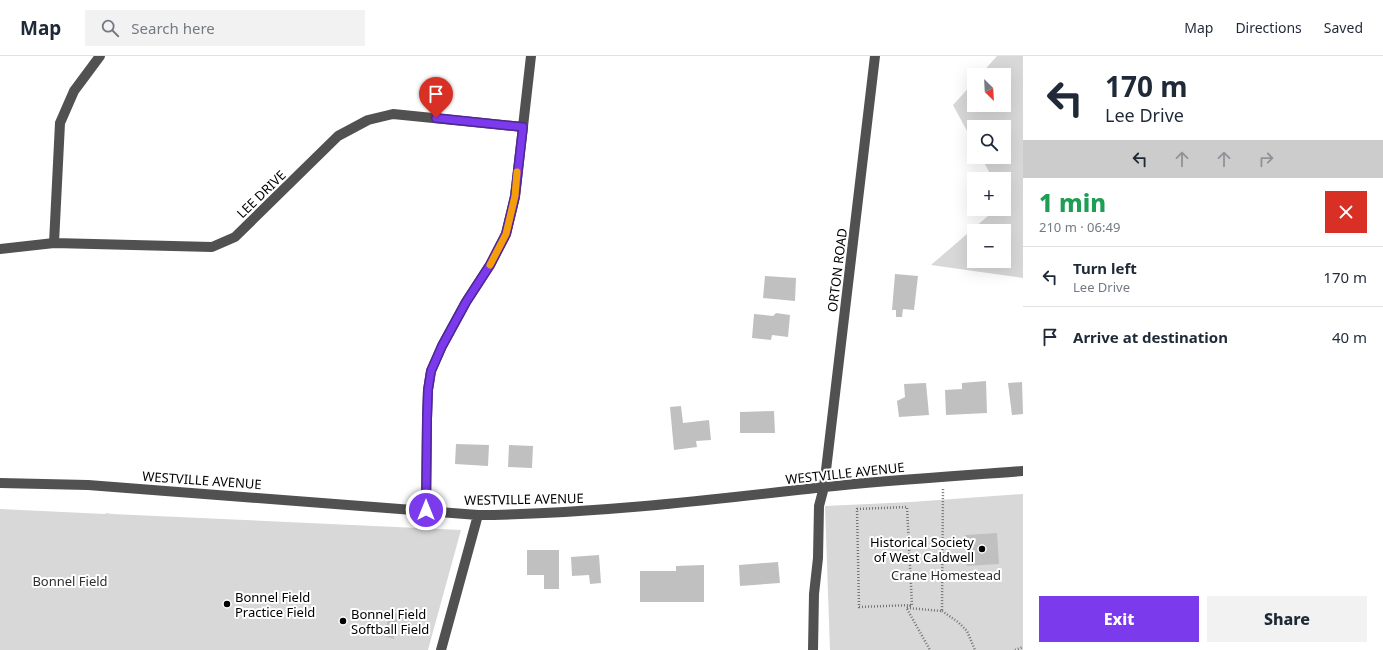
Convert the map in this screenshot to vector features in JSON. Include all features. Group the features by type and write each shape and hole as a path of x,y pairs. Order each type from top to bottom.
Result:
{"street":[{"path":"54,244 60,123 74,92 100,56"},
{"path":"426,510 428,390 431,371 466,302 490,265 506,234 515,196 531,56"},
{"name":"ORTON ROAD","path":"813,650 814,594 818,558 819,506 824,487 875,56"},
{"name":"LEE DRIVE","path":"0,249 54,244 212,247 235,237 338,136 368,120 393,114 523,127"},
{"name":"WESTVILLE AVENUE","path":"0,483 88,485 478,514 572,512 637,507 824,487 1023,471"},
{"path":"441,650 478,514"}],"path":[{"path":"942,611 943,478"},
{"path":"907,507 912,605 860,607 857,509 907,507"},
{"path":"907,608 912,605"},
{"path":"907,608 942,611 958,622 967,631 975,650"},
{"path":"907,608 930,650"},
{"path":"1015,650 1023,647"}],"green space":[{"path":"997,56 1023,56 1023,278 931,265 967,234 967,268 1011,268 1011,224 979,224 988,216 1011,216 1011,172 989,172 985,164 1011,164 1011,120 967,120 967,131 953,105 967,90 967,112 1011,112 1011,68 986,68"},
{"name":"Crane Homestead","path":"1023,494 1023,650 830,650 825,506 911,502"},
{"name":"Bonnel Field","path":"0,509 461,530 428,650 0,650"}],"building":[{"path":"895,274 918,276 914,310 903,309 902,317 896,317 896,310 892,310"},
{"path":"765,276 796,278 795,301 763,298"},
{"path":"776,313 790,315 788,337 772,335 771,340 752,338 754,314 773,316"},
{"path":"986,381 987,413 946,415 945,390 962,389 962,383"},
{"path":"1022,382 1023,414 1012,415 1008,383"},
{"path":"926,383 929,415 899,417 897,401 905,397 904,384"},
{"path":"681,406 683,423 709,420 711,440 696,441 697,447 674,450 670,407"},
{"path":"774,411 775,433 740,433 740,412"},
{"path":"456,444 489,445 488,466 455,464"},
{"path":"509,445 533,446 532,468 508,467"},
{"name":"Historical Society of West Caldwell","path":"997,533 999,564 967,566 965,535"},
{"path":"527,550 559,550 559,589 544,589 544,575 527,575"},
{"path":"599,555 601,583 590,584 589,575 572,576 571,557"},
{"path":"778,562 780,583 740,586 739,565"},
{"path":"704,565 704,602 640,602 640,571 676,571 676,566"},
{"path":"390,612 401,615 394,627 394,639 384,636"}],"slow traffic":[{"path":"490,265 506,234 515,196 517,172"}],"place":[{"name":"Historical Society of West Caldwell","path":"982,549"},
{"name":"Bonnel Field Practice Field","path":"227,604"},
{"name":"Bonnel Field Softball Field","path":"343,621"}],"route":[{"path":"426,510 428,390 431,371 442,346 466,302 490,265 506,234 515,196 523,127 436,118"}]}
